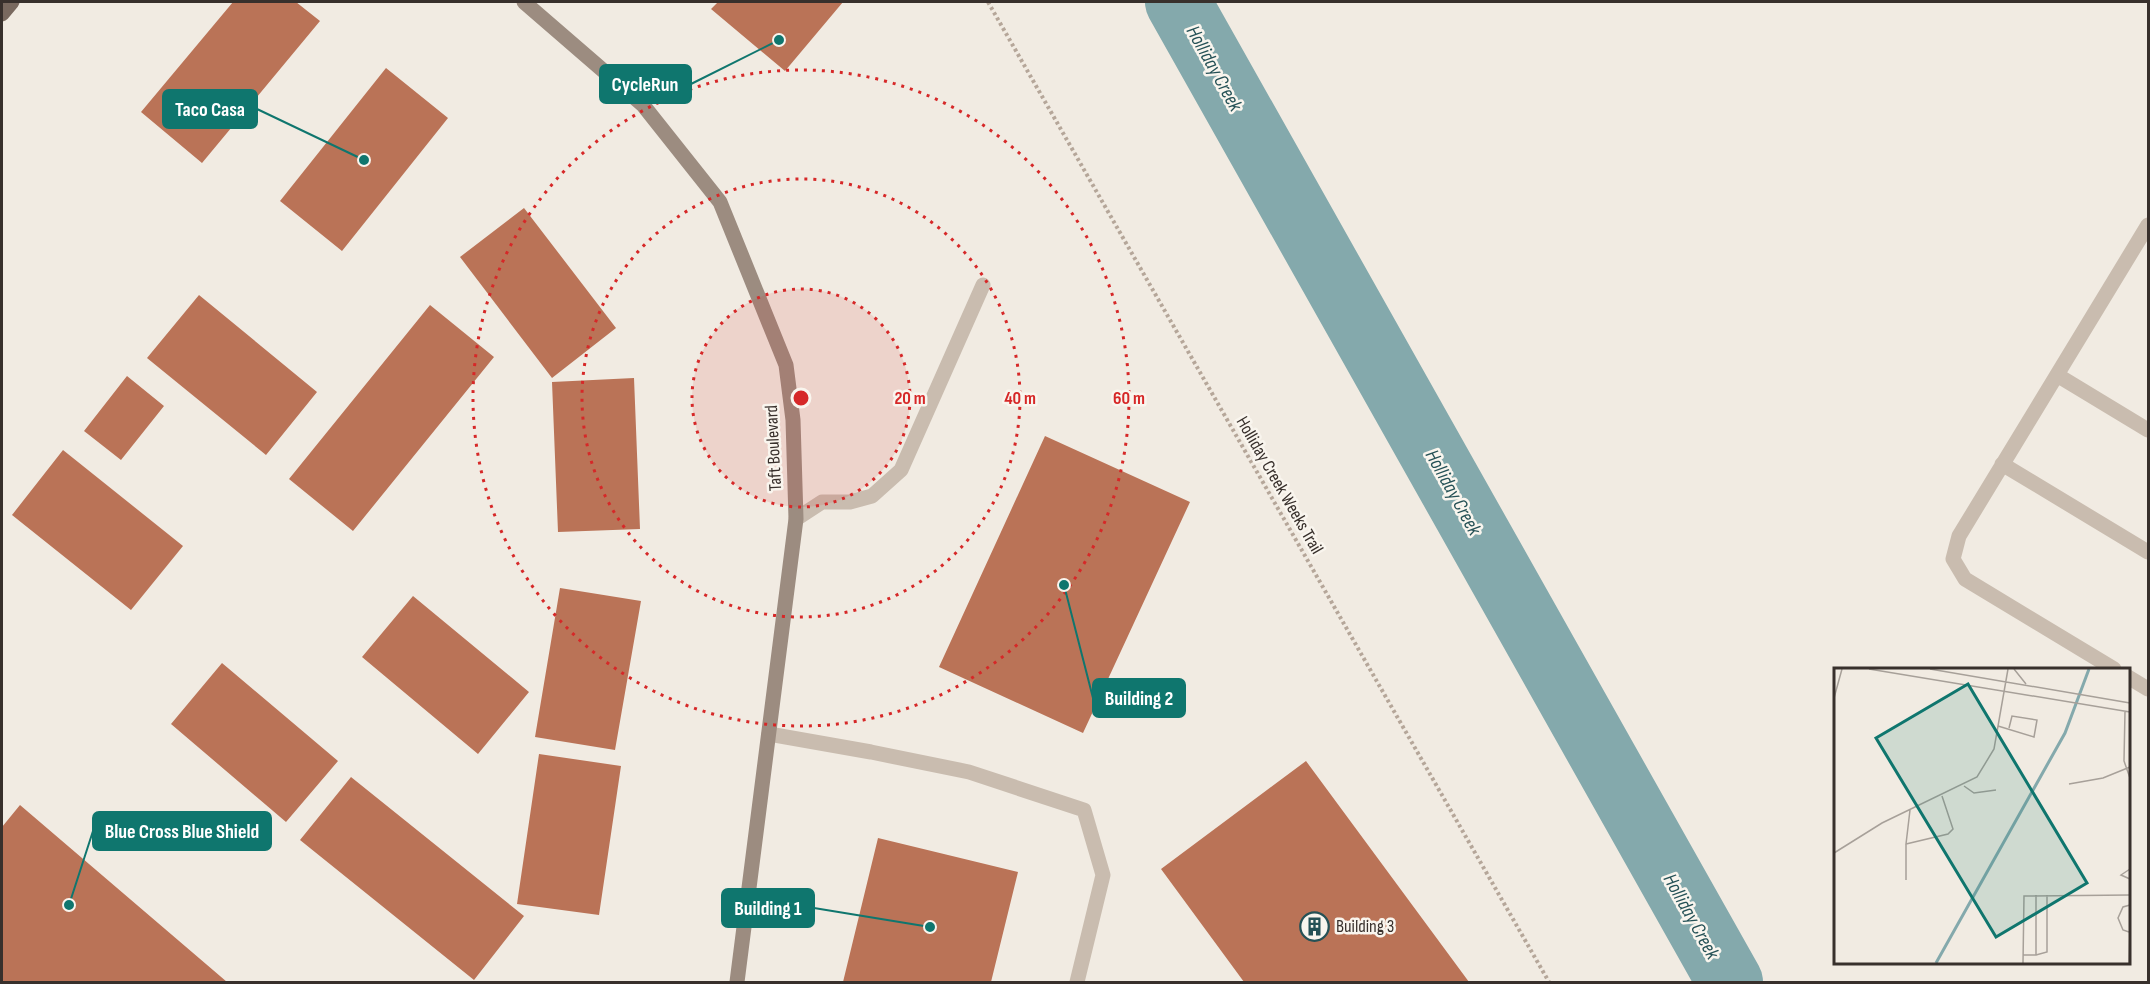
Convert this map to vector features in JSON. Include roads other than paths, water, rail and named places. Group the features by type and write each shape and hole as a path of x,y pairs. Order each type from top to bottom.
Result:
{"main road":[{"path":"2,14 12,2"}],"street":[{"name":"Taft Boulevard","path":"524,2 644,105 720,202 786,365 793,420 796,519 737,982"},
{"path":"2112,668 1965,579 1953,559 1959,536 2148,225"},
{"path":"796,519 822,502 850,502 872,496 901,470 983,285"},
{"path":"2057,375 2148,430"},
{"path":"2002,464 2148,552"},
{"path":"2129,678 2148,689"},
{"path":"769,734 969,772 1084,810 1103,875 1077,982"}],"waterway":[{"name":"Holliday Creek","path":"1178,2 1730,982"}],"place":[{"name":"CycleRun","path":"779,40"},
{"name":"Taco Casa","path":"364,160"},
{"name":"Building 2","path":"1064,585"},
{"name":"Blue Cross Blue Shield","path":"69,905"},
{"name":"Building 3","path":"1315,926"},
{"name":"Building 1","path":"930,927"}]}
